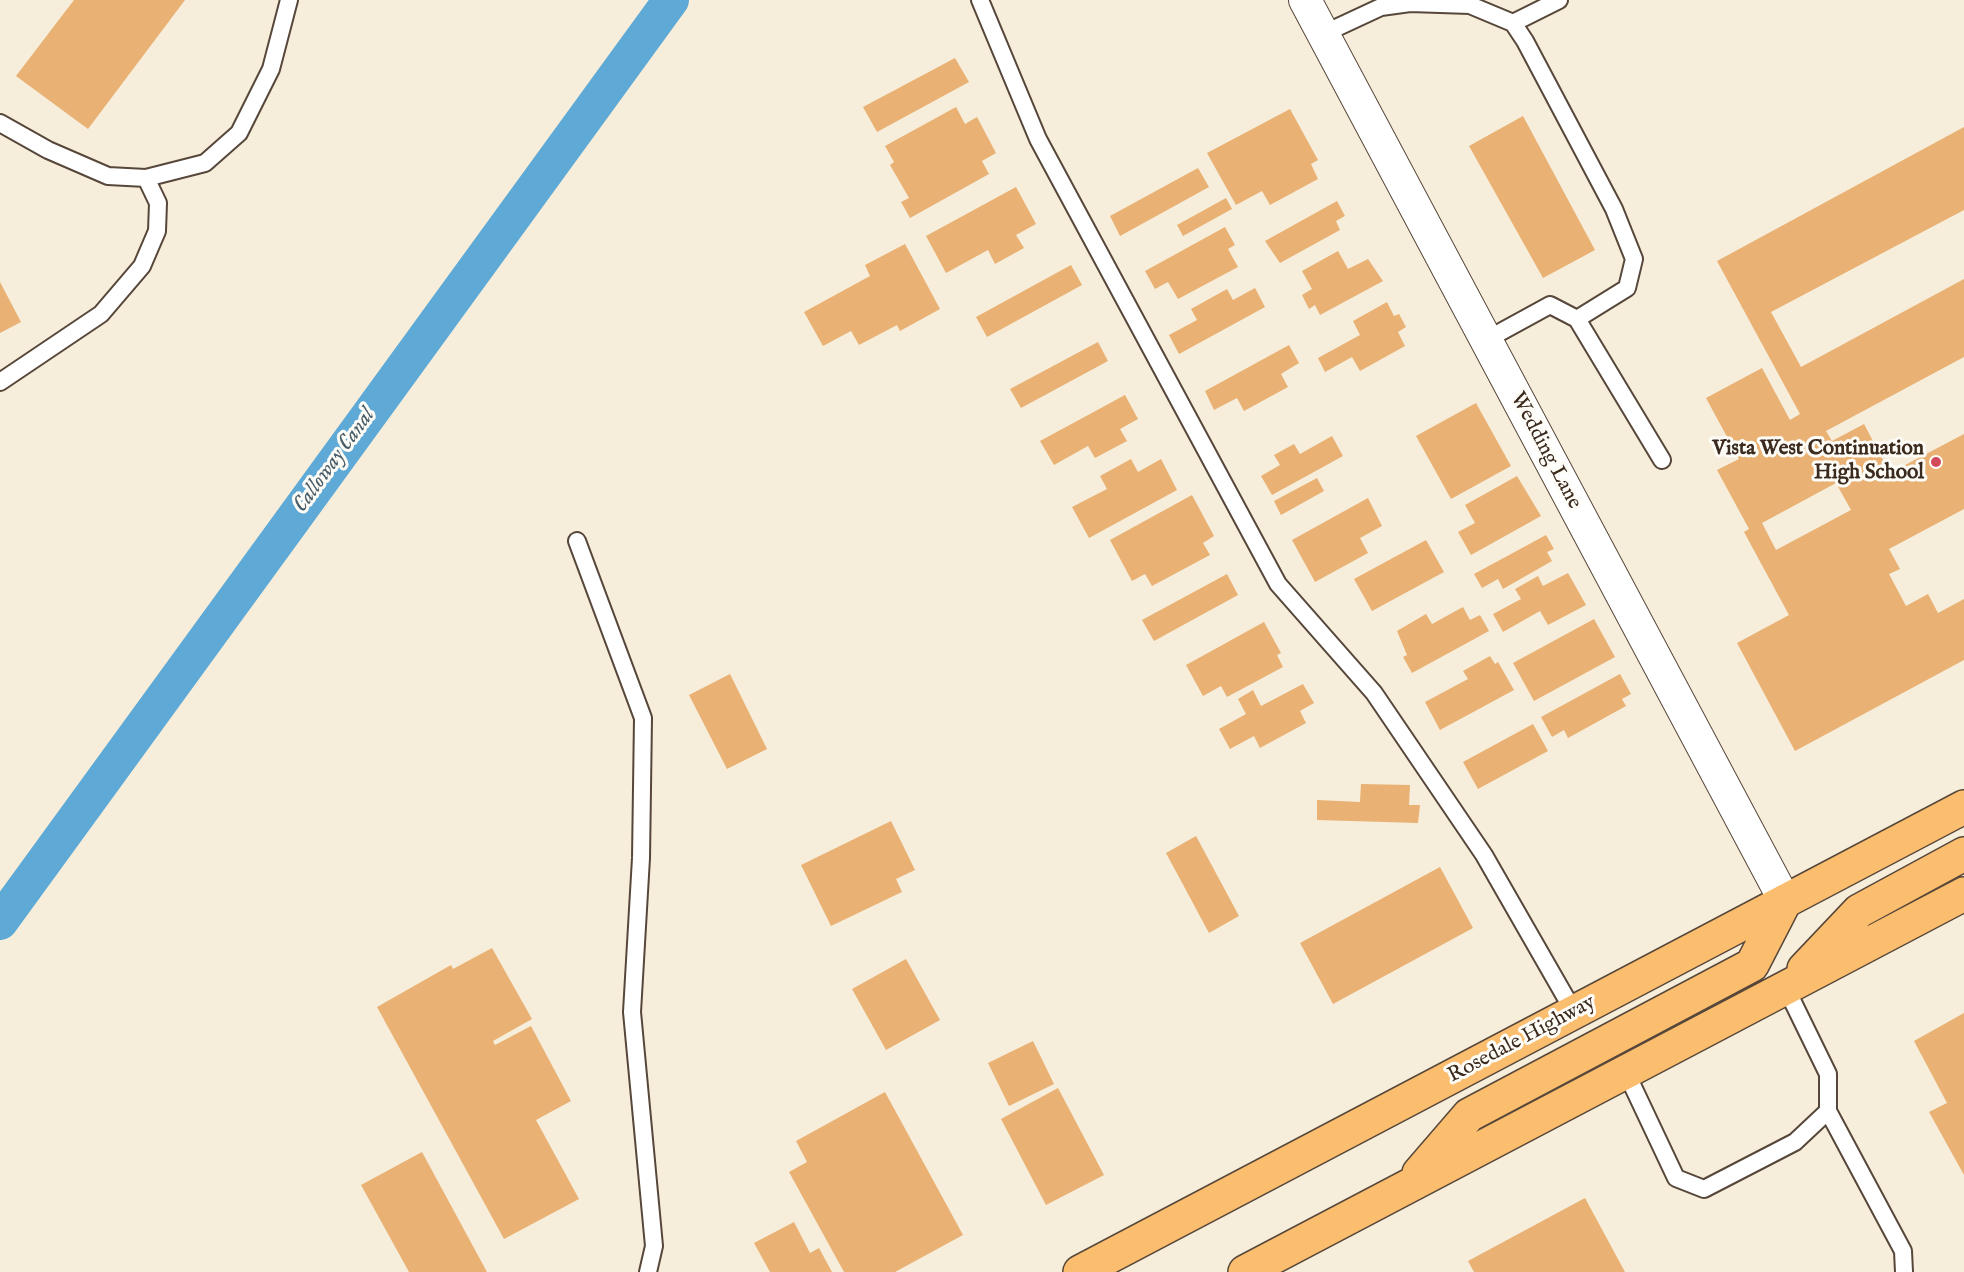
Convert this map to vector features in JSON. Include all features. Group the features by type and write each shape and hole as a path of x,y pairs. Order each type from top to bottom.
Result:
{"main road":[{"name":"Rosedale Highway","path":"1084,1271 1964,807"},
{"path":"1786,988 1858,911 1964,854"},
{"path":"1245,1272 1964,894"},
{"path":"1408,1186 1469,1115 1752,965 1785,901"}],"street":[{"name":"Wedding Lane","path":"1305,0 1785,901"}],"lane":[{"path":"0,123 48,150 108,176 146,178 205,163 239,133 271,69 289,0"},
{"path":"980,0 1038,139 1278,584 1374,693 1484,855 1574,1012"},
{"path":"1513,23 1558,0"},
{"path":"1323,34 1381,8 1410,3 1470,5 1513,23 1526,41 1614,208 1634,259 1627,288 1577,319"},
{"path":"0,382 101,314 142,266 157,231 158,203 146,178"},
{"path":"1486,340 1550,305 1577,319 1662,460"},
{"path":"576,541 643,718 641,858 632,1012 654,1246 648,1272"},
{"path":"1786,988 1828,1074 1828,1111 1903,1251 1904,1272"},
{"path":"1626,1072 1676,1178 1704,1189 1795,1142 1828,1111"}],"building":[{"path":"74,0 185,0 88,129 16,76"},
{"path":"955,58 969,82 877,132 863,107"},
{"path":"956,107 965,124 977,117 996,153 982,161 989,174 910,218 901,202 909,198 890,165 894,162 885,146"},
{"path":"1290,109 1318,160 1311,164 1318,179 1270,205 1262,191 1236,205 1207,153"},
{"path":"1523,116 1595,250 1543,278 1469,146"},
{"path":"1964,127 1964,210 1771,312 1801,367 1964,279 1964,357 1826,431 1832,441 1864,424 1890,473 1964,434 1964,509 1889,549 1900,569 1889,574 1906,606 1928,594 1938,613 1964,599 1964,660 1795,751 1737,643 1789,615 1744,532 1749,529 1717,470 1739,459 1706,398 1762,368 1790,420 1800,414 1717,261","holes":["1836,483 1851,510 1776,550 1762,523"]},
{"path":"1198,168 1209,187 1120,236 1110,216"},
{"path":"1016,187 1036,224 1016,235 1024,248 995,264 988,250 946,273 926,236"},
{"path":"1226,198 1232,209 1183,236 1177,225"},
{"path":"1337,201 1345,216 1336,221 1340,230 1280,263 1265,241"},
{"path":"1225,227 1235,245 1228,249 1238,267 1178,299 1168,282 1155,289 1145,271"},
{"path":"905,244 940,309 900,331 897,325 859,345 851,331 823,346 804,312 870,276 865,265"},
{"path":"1338,251 1348,269 1368,259 1383,281 1320,315 1315,305 1309,309 1302,295 1312,289 1302,271"},
{"path":"1071,265 1082,285 987,337 976,317"},
{"path":"0,282 21,322 0,333"},
{"path":"1255,288 1265,307 1179,354 1169,335 1197,320 1191,309 1227,289 1233,300"},
{"path":"1387,302 1394,316 1399,314 1406,327 1398,332 1405,346 1360,371 1352,357 1325,372 1318,358 1360,335 1353,321"},
{"path":"1098,342 1108,361 1021,408 1010,389"},
{"path":"1289,345 1299,363 1281,374 1288,387 1244,411 1237,398 1214,410 1205,391"},
{"path":"1125,395 1138,419 1120,429 1127,441 1095,458 1088,446 1054,465 1040,441"},
{"path":"1476,403 1511,466 1451,499 1416,436"},
{"path":"1332,436 1343,456 1272,495 1261,476 1280,465 1274,455 1294,444 1300,454"},
{"path":"1131,459 1138,472 1161,459 1177,490 1089,538 1072,507 1107,489 1100,476"},
{"path":"1517,476 1541,516 1471,555 1458,532 1475,523 1465,505"},
{"path":"1317,478 1324,491 1281,515 1274,501"},
{"path":"1192,495 1214,536 1203,543 1210,555 1152,586 1145,574 1132,581 1110,540"},
{"path":"1368,498 1382,526 1360,538 1368,553 1315,582 1292,540"},
{"path":"1546,535 1554,549 1547,552 1552,561 1503,589 1498,579 1482,588 1474,574"},
{"path":"1426,540 1444,572 1372,611 1354,579"},
{"path":"1568,573 1586,605 1548,625 1540,611 1503,632 1493,614 1521,599 1515,589 1538,576 1543,586"},
{"path":"1227,574 1238,595 1154,641 1142,620"},
{"path":"1463,607 1470,620 1480,615 1489,631 1412,673 1403,657 1407,655 1397,631 1426,614 1432,624"},
{"path":"1594,619 1615,657 1534,701 1513,663"},
{"path":"1264,622 1281,653 1277,655 1283,667 1227,697 1221,686 1203,696 1186,665"},
{"path":"1490,656 1495,664 1498,662 1514,690 1440,730 1425,702 1468,679 1463,671"},
{"path":"730,674 767,749 727,769 689,695"},
{"path":"1620,674 1631,694 1622,699 1626,706 1568,738 1564,730 1552,737 1541,717"},
{"path":"1303,684 1314,703 1300,711 1306,723 1260,748 1254,736 1230,749 1219,729 1246,714 1238,699 1253,690 1261,706"},
{"path":"1533,724 1548,751 1478,789 1463,762"},
{"path":"1361,784 1410,785 1409,805 1420,805 1418,823 1317,820 1317,800 1360,802"},
{"path":"891,821 915,870 896,879 902,892 831,926 801,865"},
{"path":"1196,836 1239,916 1209,933 1166,853"},
{"path":"1440,867 1473,928 1333,1004 1300,943"},
{"path":"492,948 532,1019 493,1041 495,1045 531,1026 571,1101 536,1120 579,1199 504,1239 377,1007 451,965 453,969"},
{"path":"906,959 940,1020 886,1050 852,989"},
{"path":"1964,1013 1964,1175 1929,1112 1947,1103 1914,1041"},
{"path":"1033,1041 1054,1084 1009,1106 988,1063"},
{"path":"1058,1088 1104,1175 1046,1205 1001,1119"},
{"path":"885,1092 963,1235 895,1272 844,1272 789,1172 807,1162 796,1141"},
{"path":"422,1152 487,1272 409,1272 361,1185"},
{"path":"1585,1198 1625,1272 1474,1272 1468,1261"},
{"path":"794,1222 810,1253 819,1248 832,1272 770,1272 754,1243"}],"waterway":[{"name":"Calloway Canal","path":"0,922 671,0"}],"place":[{"name":"Vista West Continuation High School","path":"1936,462"}]}
